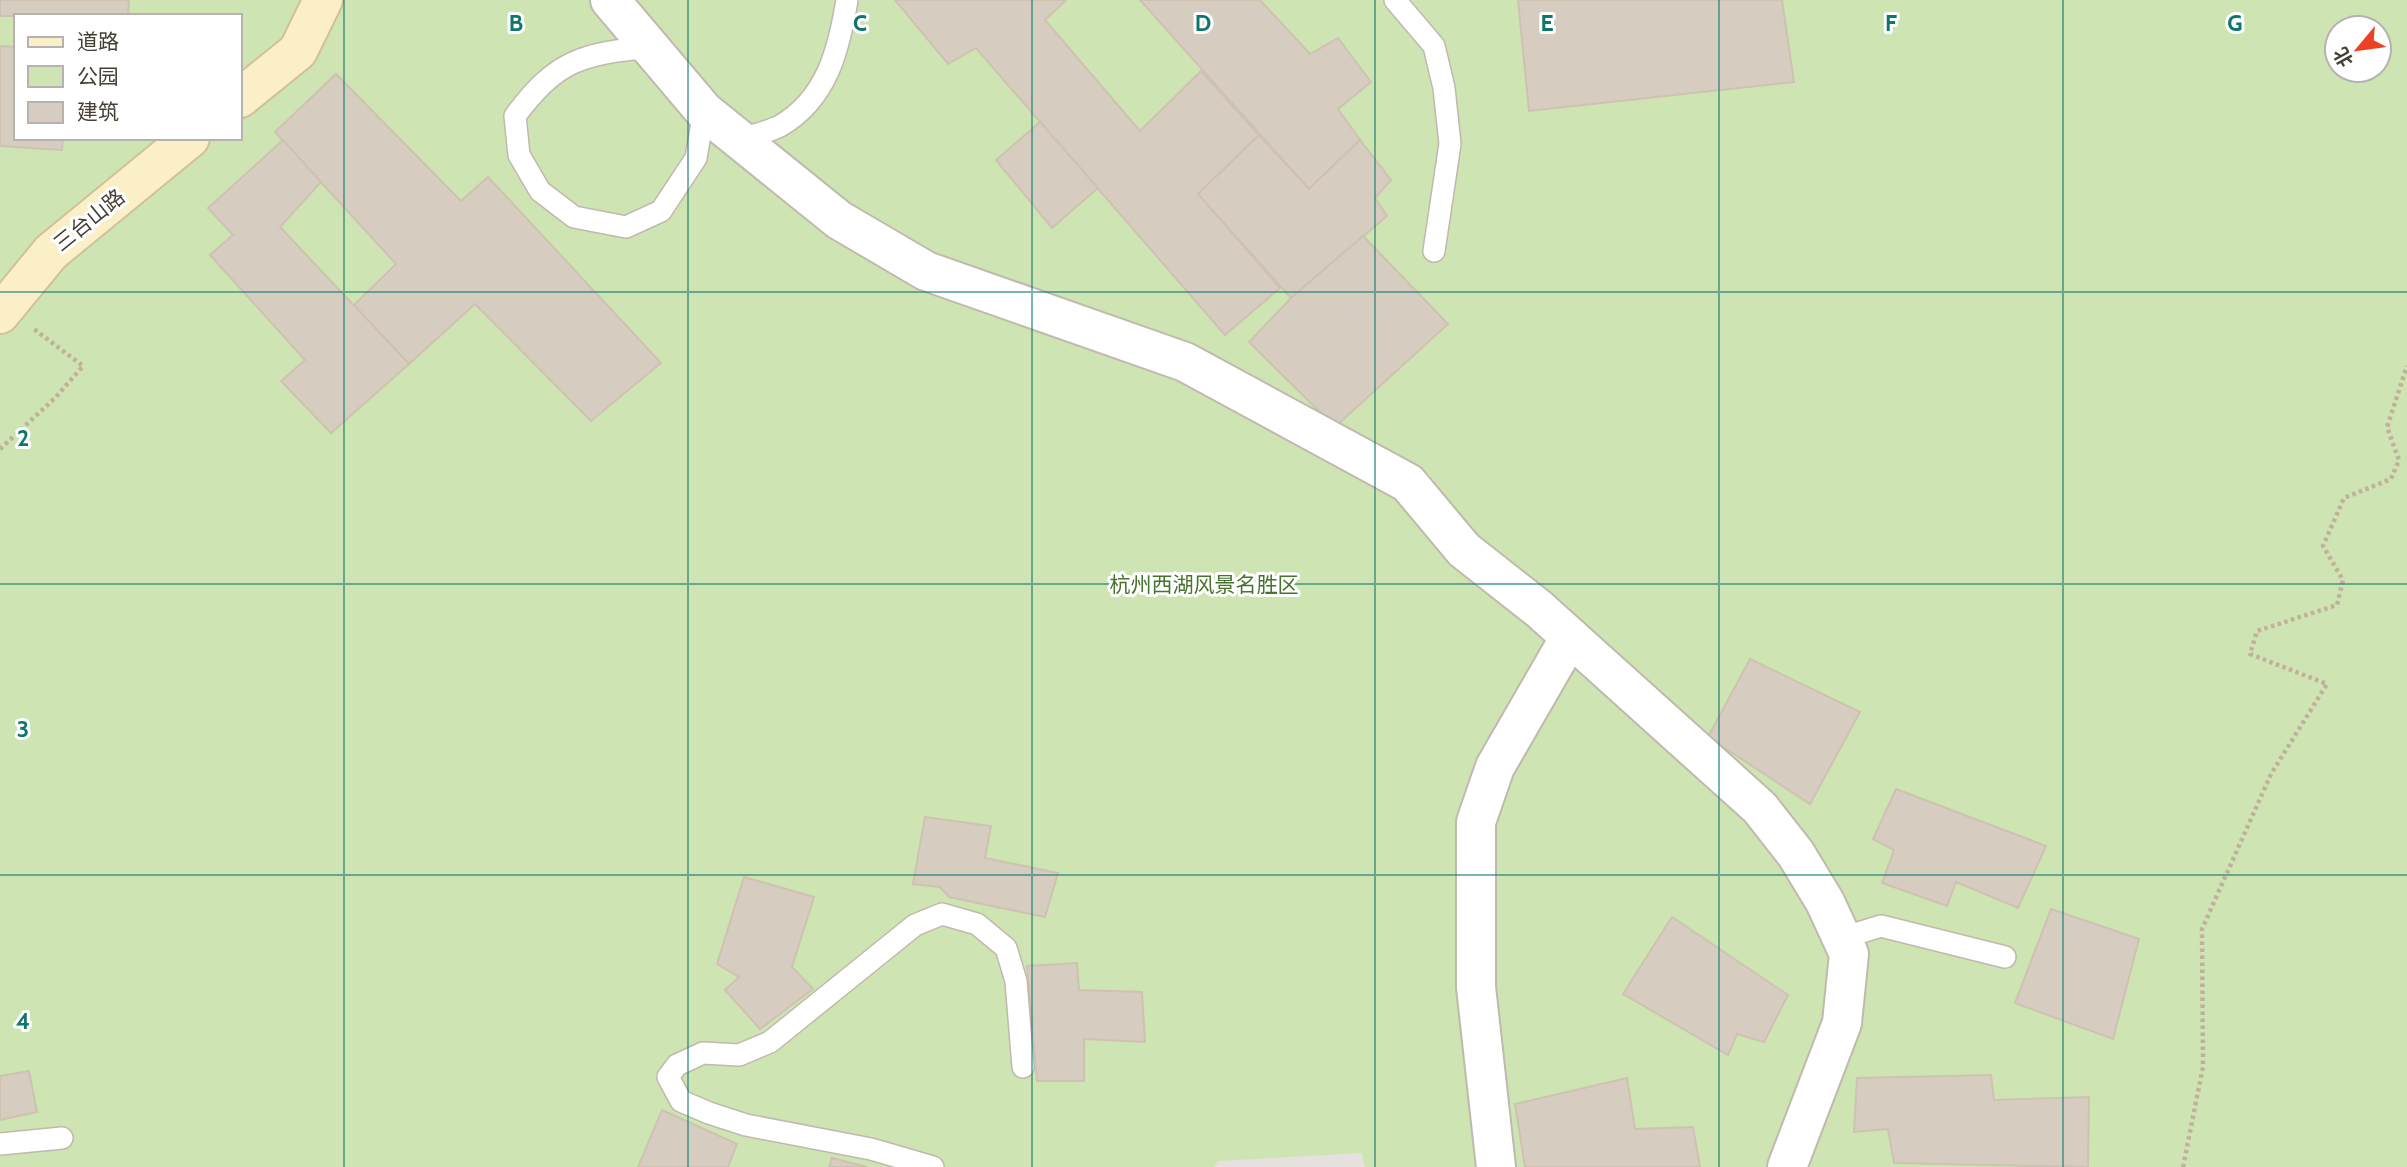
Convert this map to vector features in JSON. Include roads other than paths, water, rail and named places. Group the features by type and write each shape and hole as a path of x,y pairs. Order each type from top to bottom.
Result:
{"street":[{"path":"242,96 298,51 323,0"},
{"path":"610,0 704,111 839,220 926,271 1185,362 1408,483 1464,550 1570,637 1760,808 1796,854 1849,954 1842,1023 1787,1167"},
{"name":"三台山路","path":"3,311 51,251 188,140"},
{"path":"1496,1167 1476,987 1476,822 1495,767 1570,637"}],"lane":[{"path":"739,140 780,126 808,103 831,69 847,0"},
{"path":"1395,0 1434,46 1444,88 1450,144 1433,251"},
{"path":"650,47 597,52 569,65 538,85 515,116 519,155 540,191 574,217 626,227 661,211 696,158 704,111"},
{"path":"933,1167 871,1149 746,1125 709,1113 681,1101 668,1077 677,1065 703,1053 739,1055 770,1042 915,925 942,914 977,924 1006,948 1016,981 1023,1067"},
{"path":"1842,938 1881,926 2005,957"},
{"path":"0,1144 62,1138"}],"park label":[{"name":"杭州西湖风景名胜区","path":"1204,584"}]}
